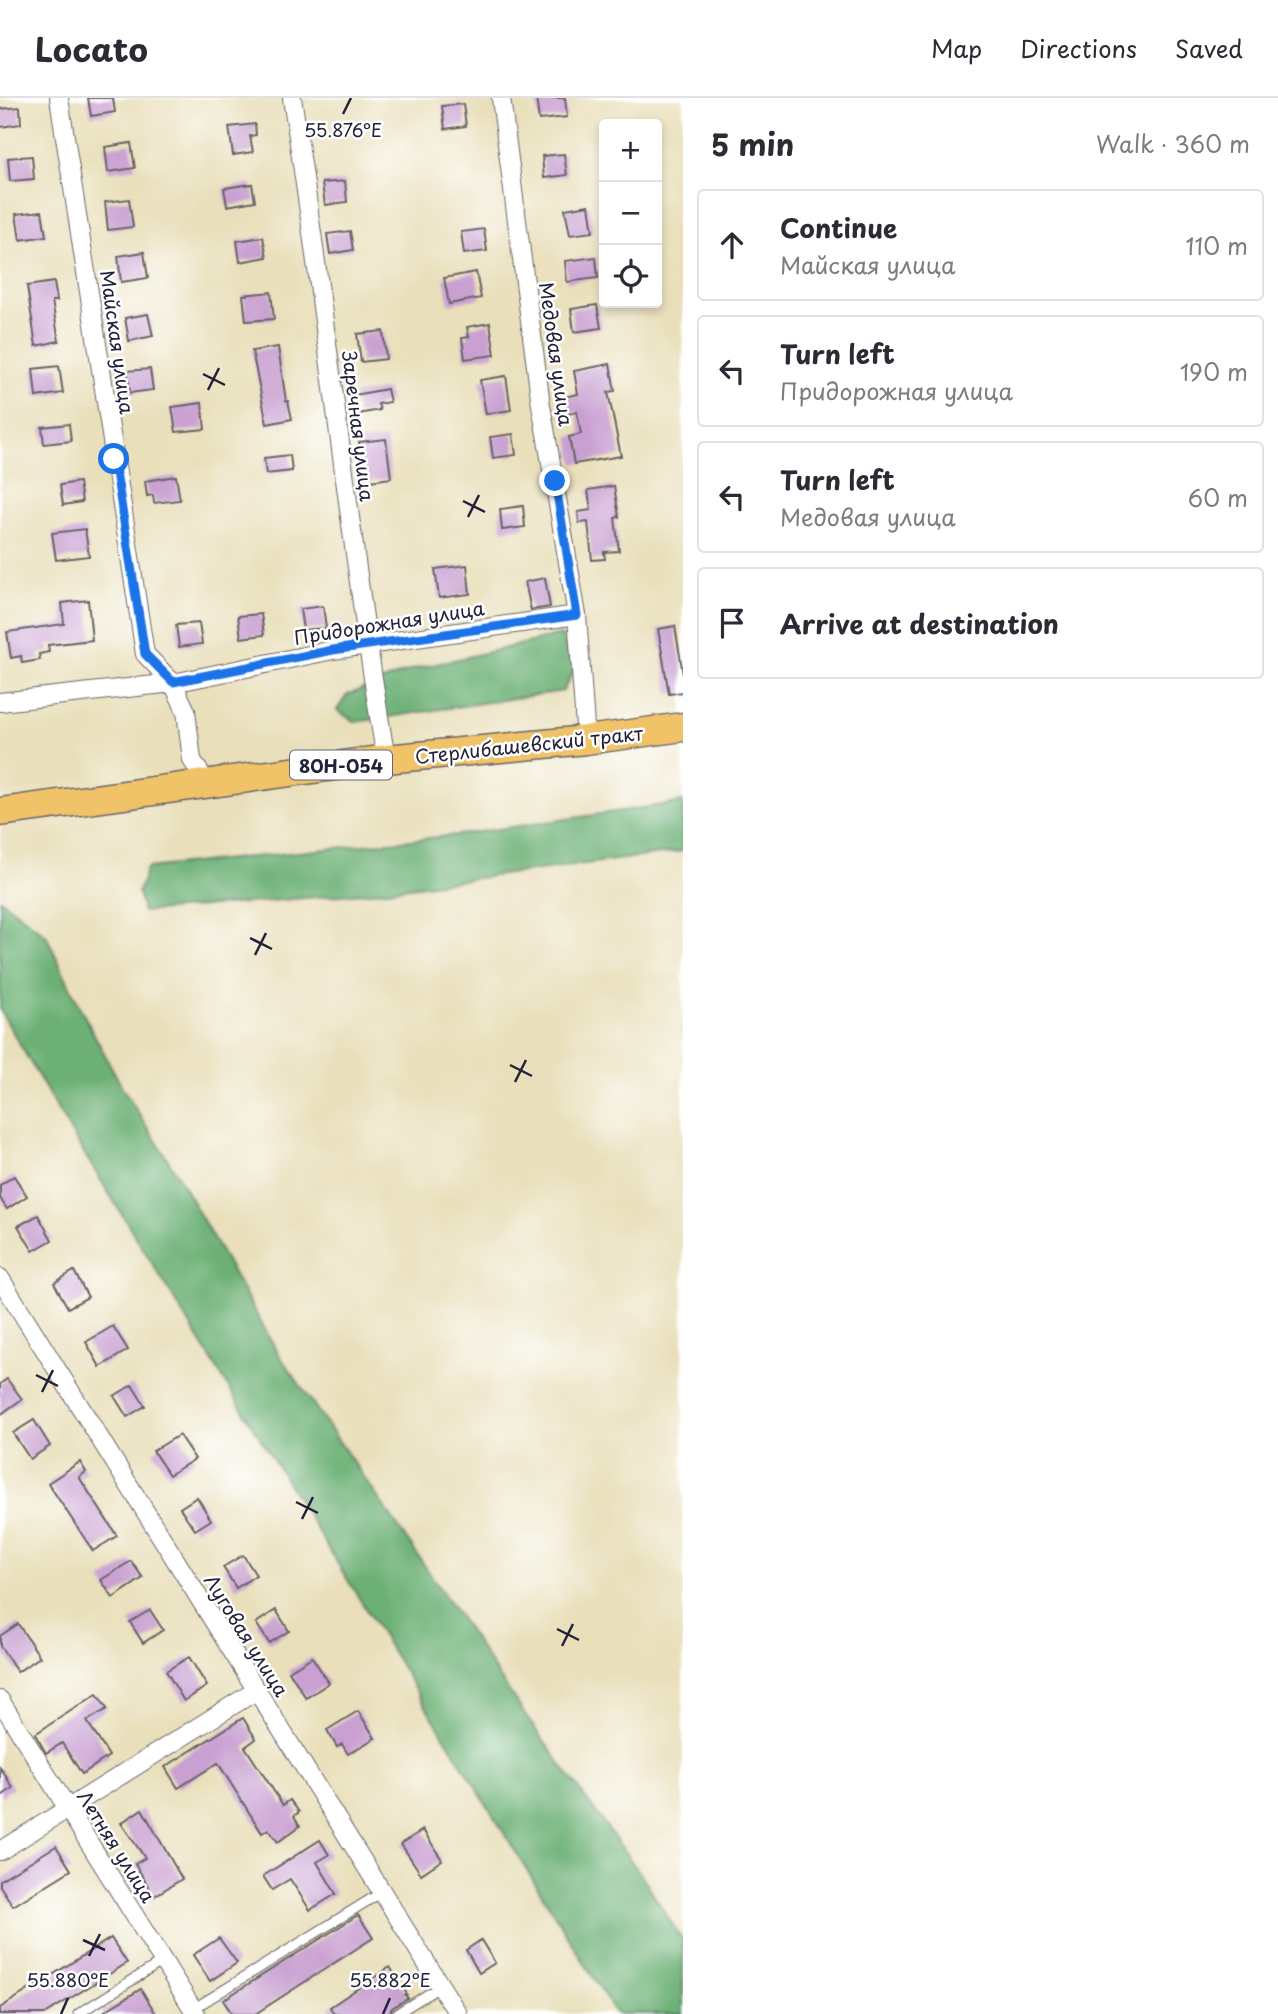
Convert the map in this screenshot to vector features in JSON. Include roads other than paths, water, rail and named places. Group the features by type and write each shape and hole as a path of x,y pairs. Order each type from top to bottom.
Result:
{"main road":[{"name":"Стерлибашевский тракт","path":"0,812 386,759 586,740 683,727"}],"street":[{"name":"Майская улица","path":"59,98 145,654 173,682 186,711 192,760 206,782"},
{"name":"Заречная улица","path":"292,98 310,210 367,645 386,759"},
{"name":"Медовая улица","path":"501,98 541,405 577,615 586,740"},
{"name":"Придорожная улица","path":"0,702 173,682 367,645 577,615"},
{"name":"Луговая улица","path":"0,1278 458,2014"},
{"path":"0,1851 257,1690"},
{"name":"Летняя улица","path":"0,1700 195,2012"}],"lane":[{"path":"195,2012 382,1892"},
{"path":"78,2014 163,1961"},
{"path":"396,2014 441,1986"}]}
